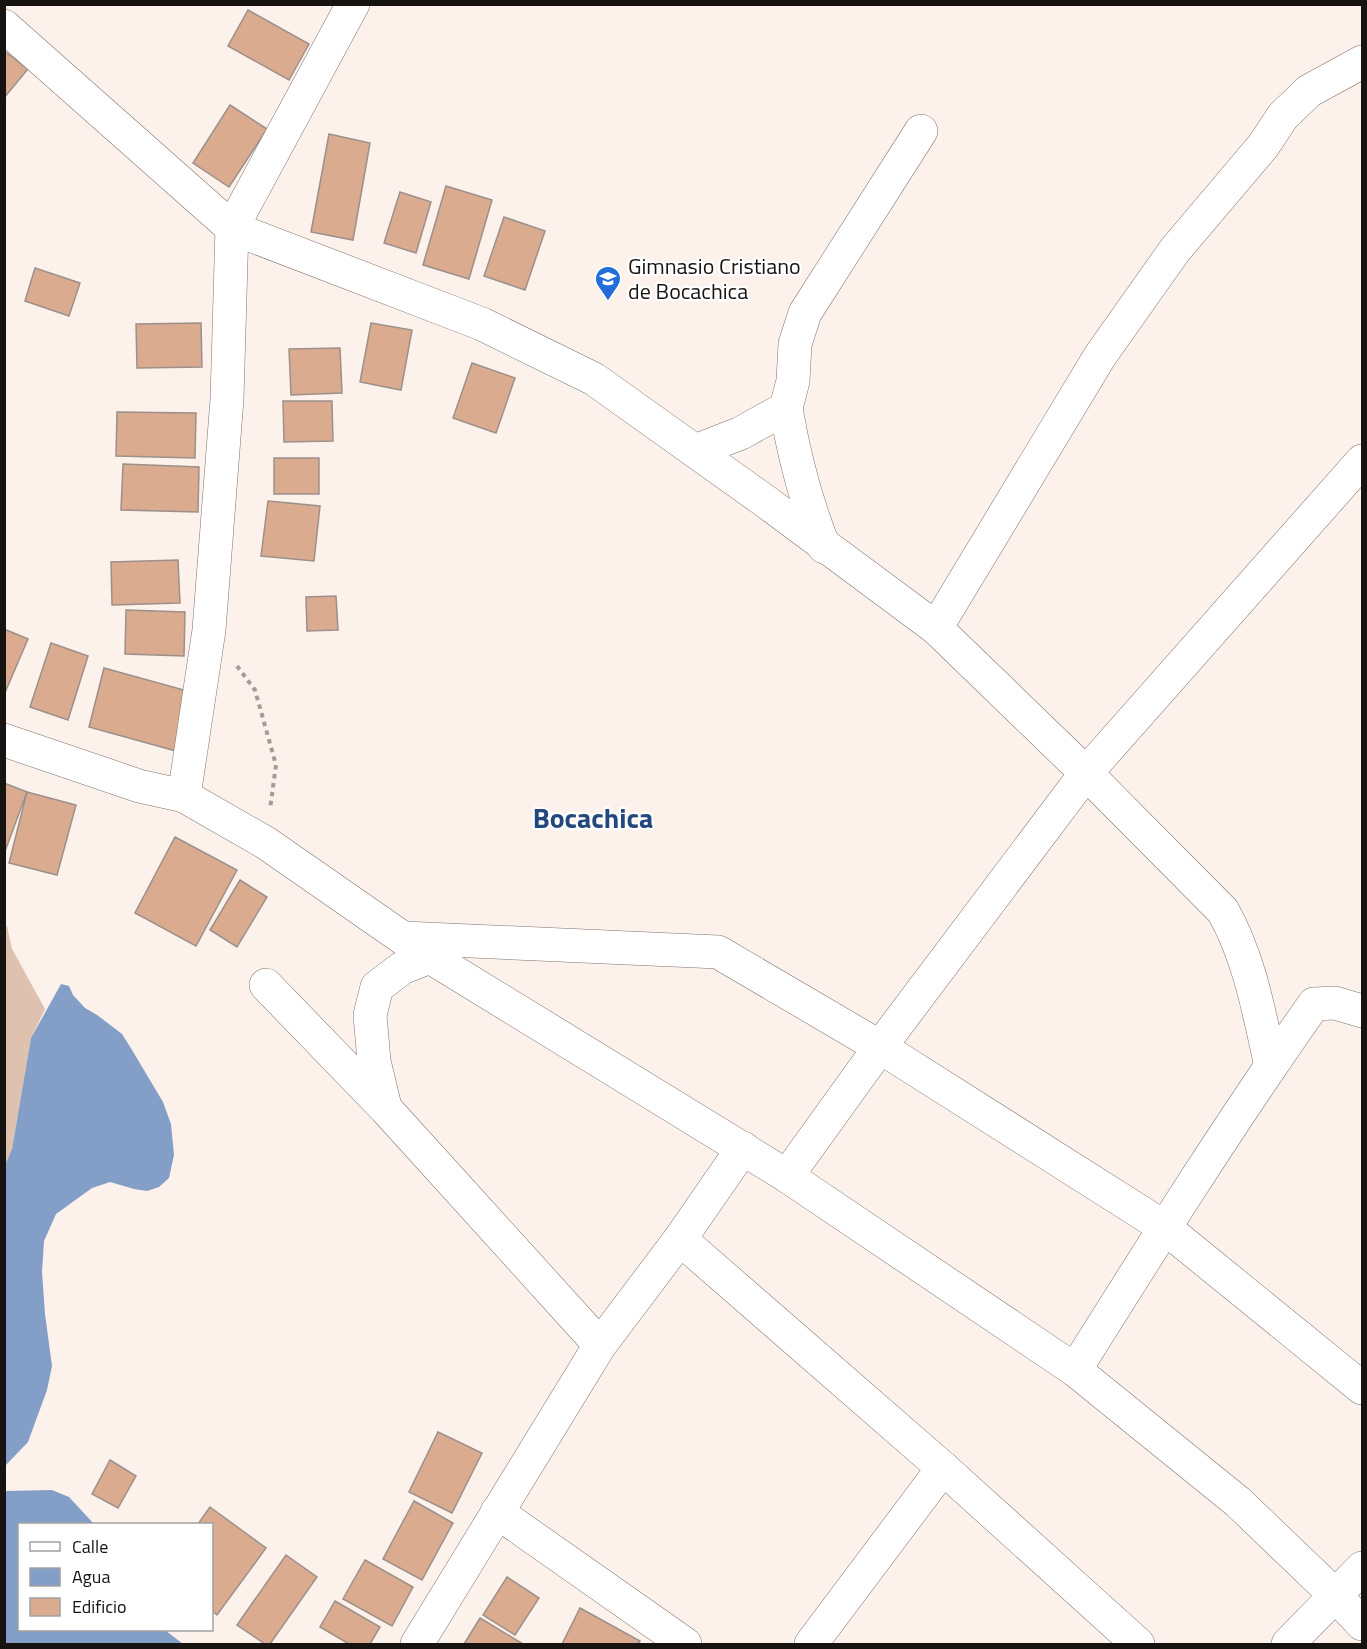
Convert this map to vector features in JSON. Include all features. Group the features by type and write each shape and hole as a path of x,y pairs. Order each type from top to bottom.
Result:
{"street":[{"path":"184,796 209,630 227,399 232,228 353,4"},
{"path":"4,26 232,228 482,324 594,379 936,628 1086,773 1223,911 1234,929 1250,971 1270,1066"},
{"path":"936,628 1100,356 1174,250 1263,146 1282,116 1309,91 1362,62"},
{"path":"824,547 809,509 793,450 786,408 793,381 795,344 805,313 921,131"},
{"path":"695,451 741,433 786,408"},
{"path":"787,1176 880,1047 1086,773 1362,461"},
{"path":"4,740 139,786 184,796 266,843 430,957 787,1176 1075,1370 1238,1502 1362,1624"},
{"path":"404,938 718,952 880,1047 1164,1227 1362,1388"},
{"path":"386,1109 374,1061 370,1015 377,987 402,968 430,957"},
{"path":"266,985 386,1109 600,1345"},
{"path":"1075,1370 1164,1227 1270,1066 1314,1004 1335,1003 1362,1011"},
{"path":"417,1644 600,1345 680,1239 743,1148"},
{"path":"680,1239 943,1468 1138,1644"},
{"path":"811,1644 943,1468"},
{"path":"497,1512 685,1644"},
{"path":"1288,1644 1362,1568"}],"path":[{"path":"209,630 255,690 276,765 266,843"}],"shaded area":[{"path":"7,926 12,949 45,1009 31,1038 12,1149 5,1165 4,927"}],"water":[{"path":"61,984 69,986 73,995 85,1008 122,1034 163,1102 171,1124 174,1155 169,1178 159,1187 147,1191 110,1182 92,1188 56,1214 44,1241 42,1272 52,1366 47,1390 28,1442 5,1466 5,1165 12,1149 31,1038"},
{"path":"52,1490 69,1497 93,1523 18,1523 18,1631 166,1631 183,1644 5,1644 5,1491"}],"building":[{"path":"248,10 309,44 289,80 228,46"},
{"path":"4,51 28,69 4,98"},
{"path":"230,105 267,129 229,187 193,163"},
{"path":"329,134 370,143 353,240 311,232"},
{"path":"446,186 492,200 469,279 423,265"},
{"path":"400,192 431,202 416,253 384,243"},
{"path":"504,217 545,231 525,290 484,276"},
{"path":"35,268 80,283 69,316 25,301"},
{"path":"201,323 202,367 137,368 136,324"},
{"path":"371,323 412,330 401,390 360,382"},
{"path":"340,348 342,393 291,395 289,349"},
{"path":"472,363 515,378 496,433 453,418"},
{"path":"283,401 332,401 333,441 284,442"},
{"path":"117,412 196,413 195,458 116,456"},
{"path":"274,458 319,458 319,494 274,494"},
{"path":"123,464 199,467 198,512 121,510"},
{"path":"268,501 320,506 314,561 261,556"},
{"path":"178,560 180,603 112,605 111,562"},
{"path":"336,596 338,630 307,631 306,597"},
{"path":"126,610 185,612 184,656 125,654"},
{"path":"4,629 28,639 4,695"},
{"path":"51,643 88,656 68,720 30,707"},
{"path":"104,668 191,692 176,751 89,727"},
{"path":"4,783 27,792 4,854"},
{"path":"27,792 76,805 57,875 9,863"},
{"path":"175,837 237,870 196,946 135,913"},
{"path":"240,880 267,897 237,947 210,930"},
{"path":"438,1432 482,1453 452,1513 409,1492"},
{"path":"110,1460 136,1476 118,1508 92,1494"},
{"path":"414,1501 453,1523 422,1580 383,1559"},
{"path":"210,1507 266,1548 217,1615 213,1612 213,1523 199,1523"},
{"path":"286,1555 317,1577 270,1644 265,1644 237,1625"},
{"path":"365,1560 413,1587 392,1626 343,1599"},
{"path":"507,1577 539,1598 515,1635 483,1615"},
{"path":"335,1601 380,1627 370,1644 349,1644 320,1627"},
{"path":"580,1608 640,1641 638,1644 562,1644"},
{"path":"480,1618 523,1644 464,1644"}],"place":[{"name":"Gimnasio Cristiano de Bocachica","path":"608,302"}],"district":[{"name":"Bocachica","path":"593,818"}]}
